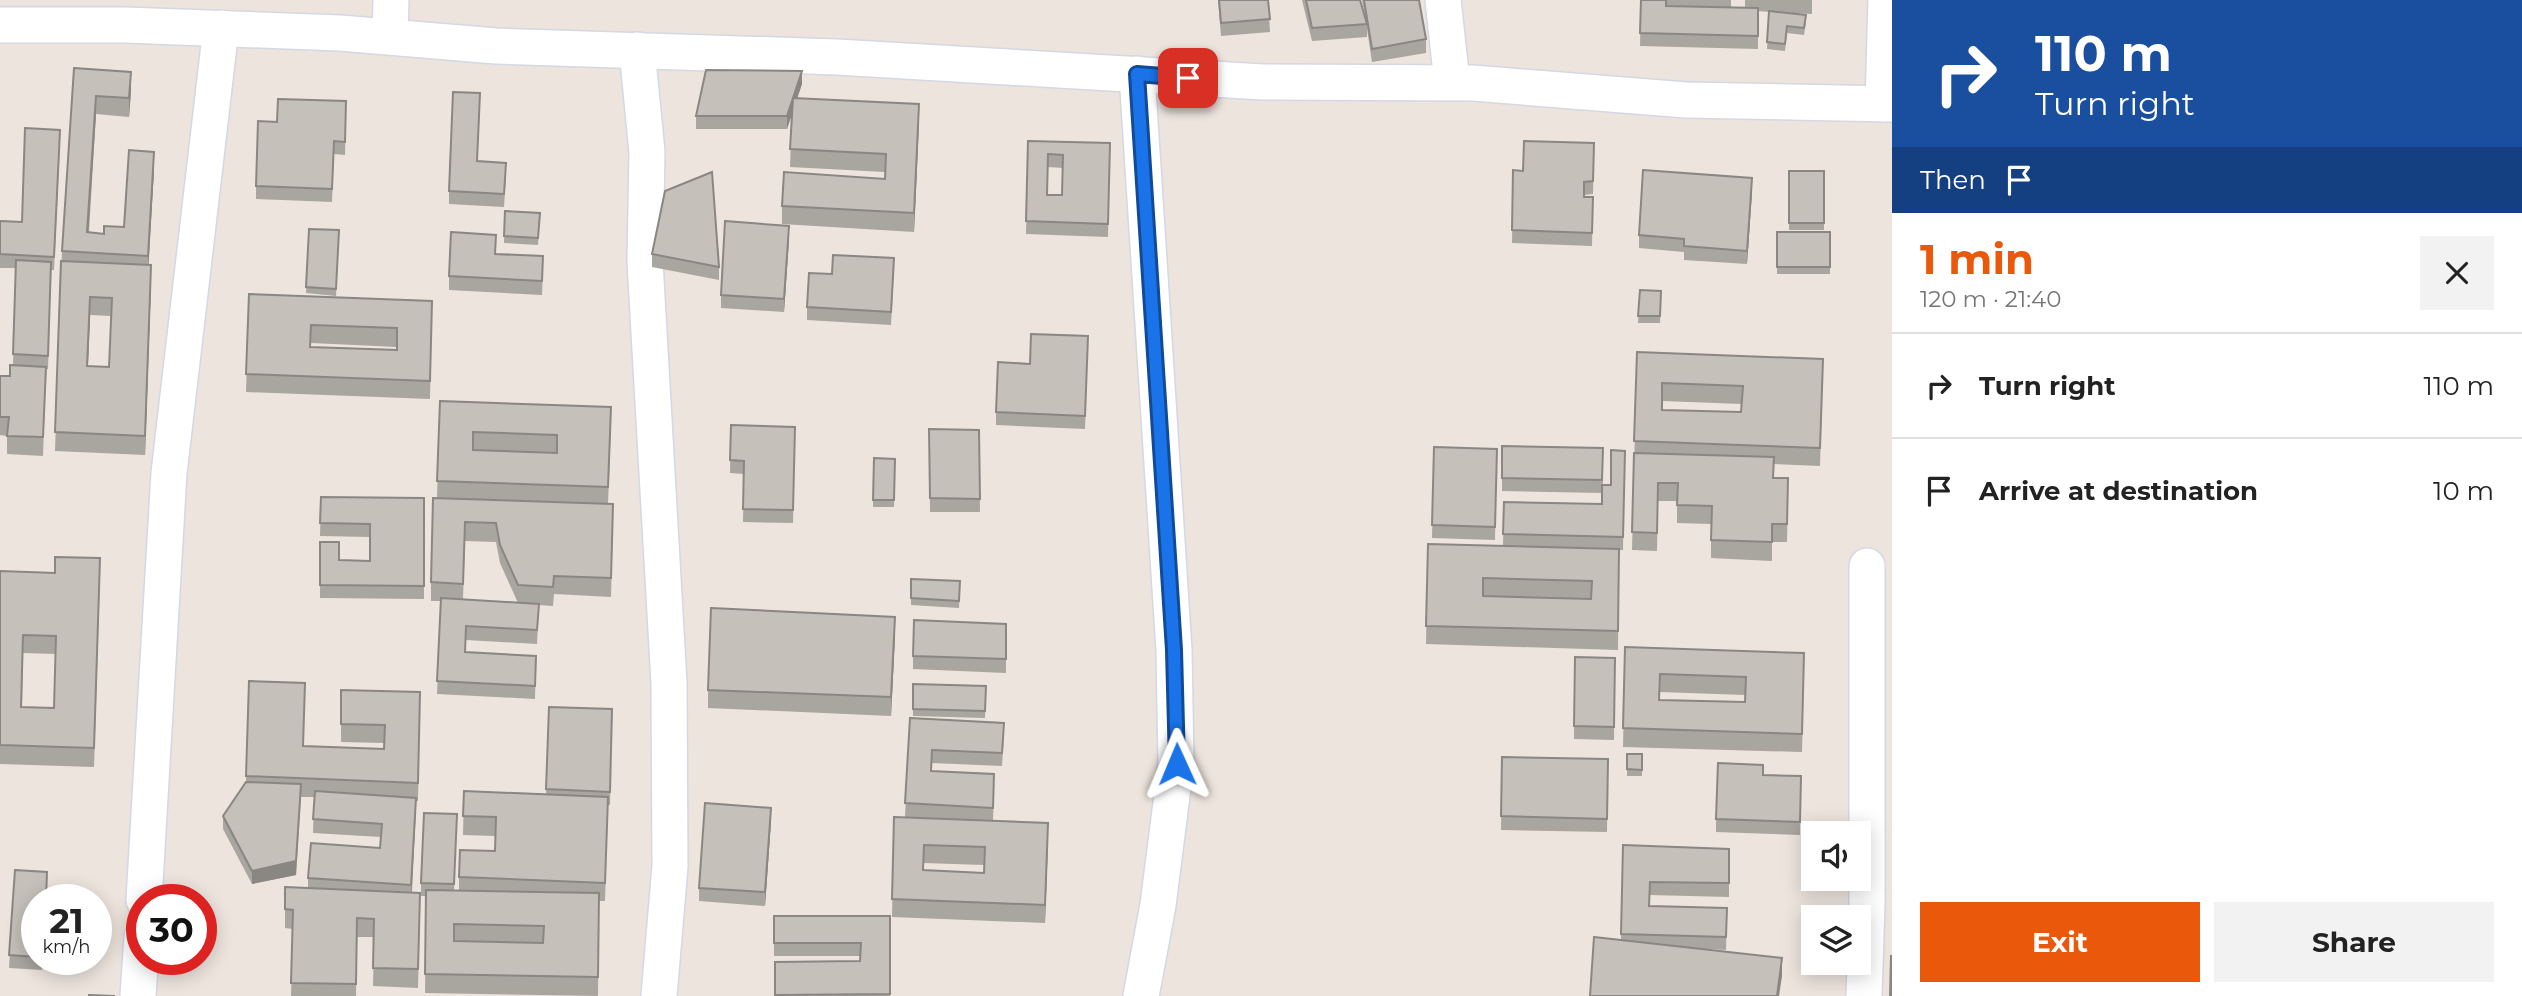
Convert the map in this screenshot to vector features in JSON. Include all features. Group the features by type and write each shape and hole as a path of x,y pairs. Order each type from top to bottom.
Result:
{"street":[{"path":"390,37 391,0"},
{"path":"1443,0 1451,82"},
{"path":"0,25 221,28 496,46 836,57 1263,82 1451,82 1686,100 1887,104 1886,0"},
{"path":"145,884 169,473 221,28"},
{"path":"637,50 647,152 645,262 669,683 670,866 659,996"},
{"path":"1137,74 1174,650 1177,764 1158,905 1141,996"},
{"path":"1864,996 1867,903 1867,566"},
{"path":"138,996 139,975"}],"building":[{"path":"1219,0 1268,0 1270,19 1221,23"},
{"path":"1306,0 1360,0 1367,24 1312,28"},
{"path":"1364,0 1419,0 1426,39 1372,49"},
{"path":"1641,0 1666,0 1666,6 1758,8 1758,36 1640,33"},
{"path":"1769,11 1806,15 1804,28 1787,26 1785,44 1767,42"},
{"path":"74,68 131,72 129,98 96,96 87,232 104,234 104,226 124,227 129,150 154,152 148,256 62,251"},
{"path":"706,70 802,71 787,116 696,116"},
{"path":"453,92 480,93 477,161 506,163 504,194 449,191"},
{"path":"793,98 919,104 914,213 782,206 784,172 885,179 886,154 790,149"},
{"path":"278,99 346,101 345,142 334,141 332,189 256,186 258,121 277,122"},
{"path":"25,128 60,130 54,257 0,254 0,221 22,222"},
{"path":"1028,141 1110,143 1108,224 1026,221","holes":["1048,154 1063,155 1062,195 1047,195"]},
{"path":"1524,141 1594,143 1593,181 1584,182 1584,197 1593,197 1592,233 1512,230 1513,170 1523,171"},
{"path":"1643,170 1752,178 1747,251 1684,246 1684,239 1639,235"},
{"path":"1789,171 1824,171 1824,223 1789,223"},
{"path":"712,172 719,267 652,254 665,191"},
{"path":"505,211 540,213 538,238 504,236"},
{"path":"725,221 789,226 784,299 721,295"},
{"path":"309,229 339,230 336,289 306,287"},
{"path":"451,232 496,235 495,254 543,256 542,281 449,276"},
{"path":"1777,232 1830,232 1830,267 1777,267"},
{"path":"833,255 894,258 891,312 807,307 809,273 832,274"},
{"path":"16,260 51,262 48,356 13,354"},
{"path":"61,261 151,265 145,436 55,432","holes":["90,297 112,298 109,367 87,366"]},
{"path":"1640,290 1661,291 1660,316 1638,316"},
{"path":"249,294 432,301 430,381 246,374","holes":["311,325 397,328 397,350 310,347"]},
{"path":"1031,334 1088,336 1085,416 996,412 998,362 1030,364"},
{"path":"1637,352 1823,359 1820,448 1634,441","holes":["1662,383 1743,386 1741,412 1662,410"]},
{"path":"10,365 46,367 43,437 7,436 9,417 0,417 0,376 10,376"},
{"path":"440,401 611,407 608,487 437,481","holes":["473,432 557,435 557,453 473,450"]},
{"path":"731,425 795,427 793,510 743,509 744,461 730,460"},
{"path":"929,429 979,430 980,499 930,498"},
{"path":"1502,446 1603,448 1602,480 1502,478"},
{"path":"1434,447 1497,449 1495,527 1432,525"},
{"path":"1611,450 1625,451 1623,537 1503,534 1504,502 1602,504 1602,485 1611,485"},
{"path":"1634,453 1774,457 1773,478 1788,478 1787,524 1772,524 1772,542 1711,540 1712,506 1677,505 1678,483 1658,483 1657,533 1632,532"},
{"path":"874,458 895,459 894,500 873,500"},
{"path":"321,497 424,498 424,586 320,585 320,542 339,542 339,560 370,561 370,524 320,523"},
{"path":"433,498 613,504 611,578 554,576 553,587 518,585 500,545 496,523 465,522 463,584 431,582"},
{"path":"1428,544 1619,549 1618,631 1426,626","holes":["1483,578 1592,581 1591,599 1483,596"]},
{"path":"55,557 100,558 94,748 0,745 0,571 55,573","holes":["23,635 56,636 54,708 21,707"]},
{"path":"911,579 960,581 959,601 911,598"},
{"path":"441,598 539,604 537,630 466,626 465,652 536,656 535,686 437,681"},
{"path":"711,608 895,617 891,697 708,690"},
{"path":"914,620 1006,624 1006,659 913,656"},
{"path":"1625,647 1804,653 1802,734 1623,728","holes":["1660,674 1746,677 1745,702 1659,700"]},
{"path":"1575,657 1615,658 1614,727 1574,726"},
{"path":"249,681 305,683 303,746 384,749 385,725 341,724 341,690 420,692 418,783 246,776"},
{"path":"913,684 986,686 985,711 913,709"},
{"path":"549,707 612,709 610,792 546,789"},
{"path":"910,718 1004,723 1002,753 932,750 931,771 994,774 993,808 905,803"},
{"path":"1627,754 1642,754 1642,770 1627,769"},
{"path":"1502,757 1608,759 1607,819 1501,816"},
{"path":"1718,763 1763,765 1763,775 1801,776 1800,822 1716,819"},
{"path":"246,782 301,784 296,861 252,871 223,816"},
{"path":"315,791 416,798 411,885 308,878 311,843 380,848 382,824 313,819"},
{"path":"464,791 608,797 605,883 459,877 460,850 495,851 496,817 463,816"},
{"path":"705,803 771,808 765,892 699,888"},
{"path":"424,813 457,814 454,884 421,883"},
{"path":"894,817 1048,823 1045,905 892,899","holes":["924,845 985,847 984,873 923,870"]},
{"path":"1623,845 1729,849 1729,883 1650,882 1649,906 1727,908 1726,937 1621,934"},
{"path":"15,870 47,872 47,884 21,884 21,956 9,955"},
{"path":"285,887 420,893 418,969 373,968 374,919 357,918 356,984 291,983 293,910 285,909"},
{"path":"426,890 599,893 598,977 425,974","holes":["454,924 544,926 543,943 454,941"]},
{"path":"774,916 890,916 890,994 775,995 775,962 860,961 861,943 774,943"},
{"path":"1594,937 1782,958 1777,996 1590,996"},
{"path":"1891,956 1892,996 1890,996"}],"route":[{"path":"1177,764 1174,650 1137,74 1188,78"}]}
